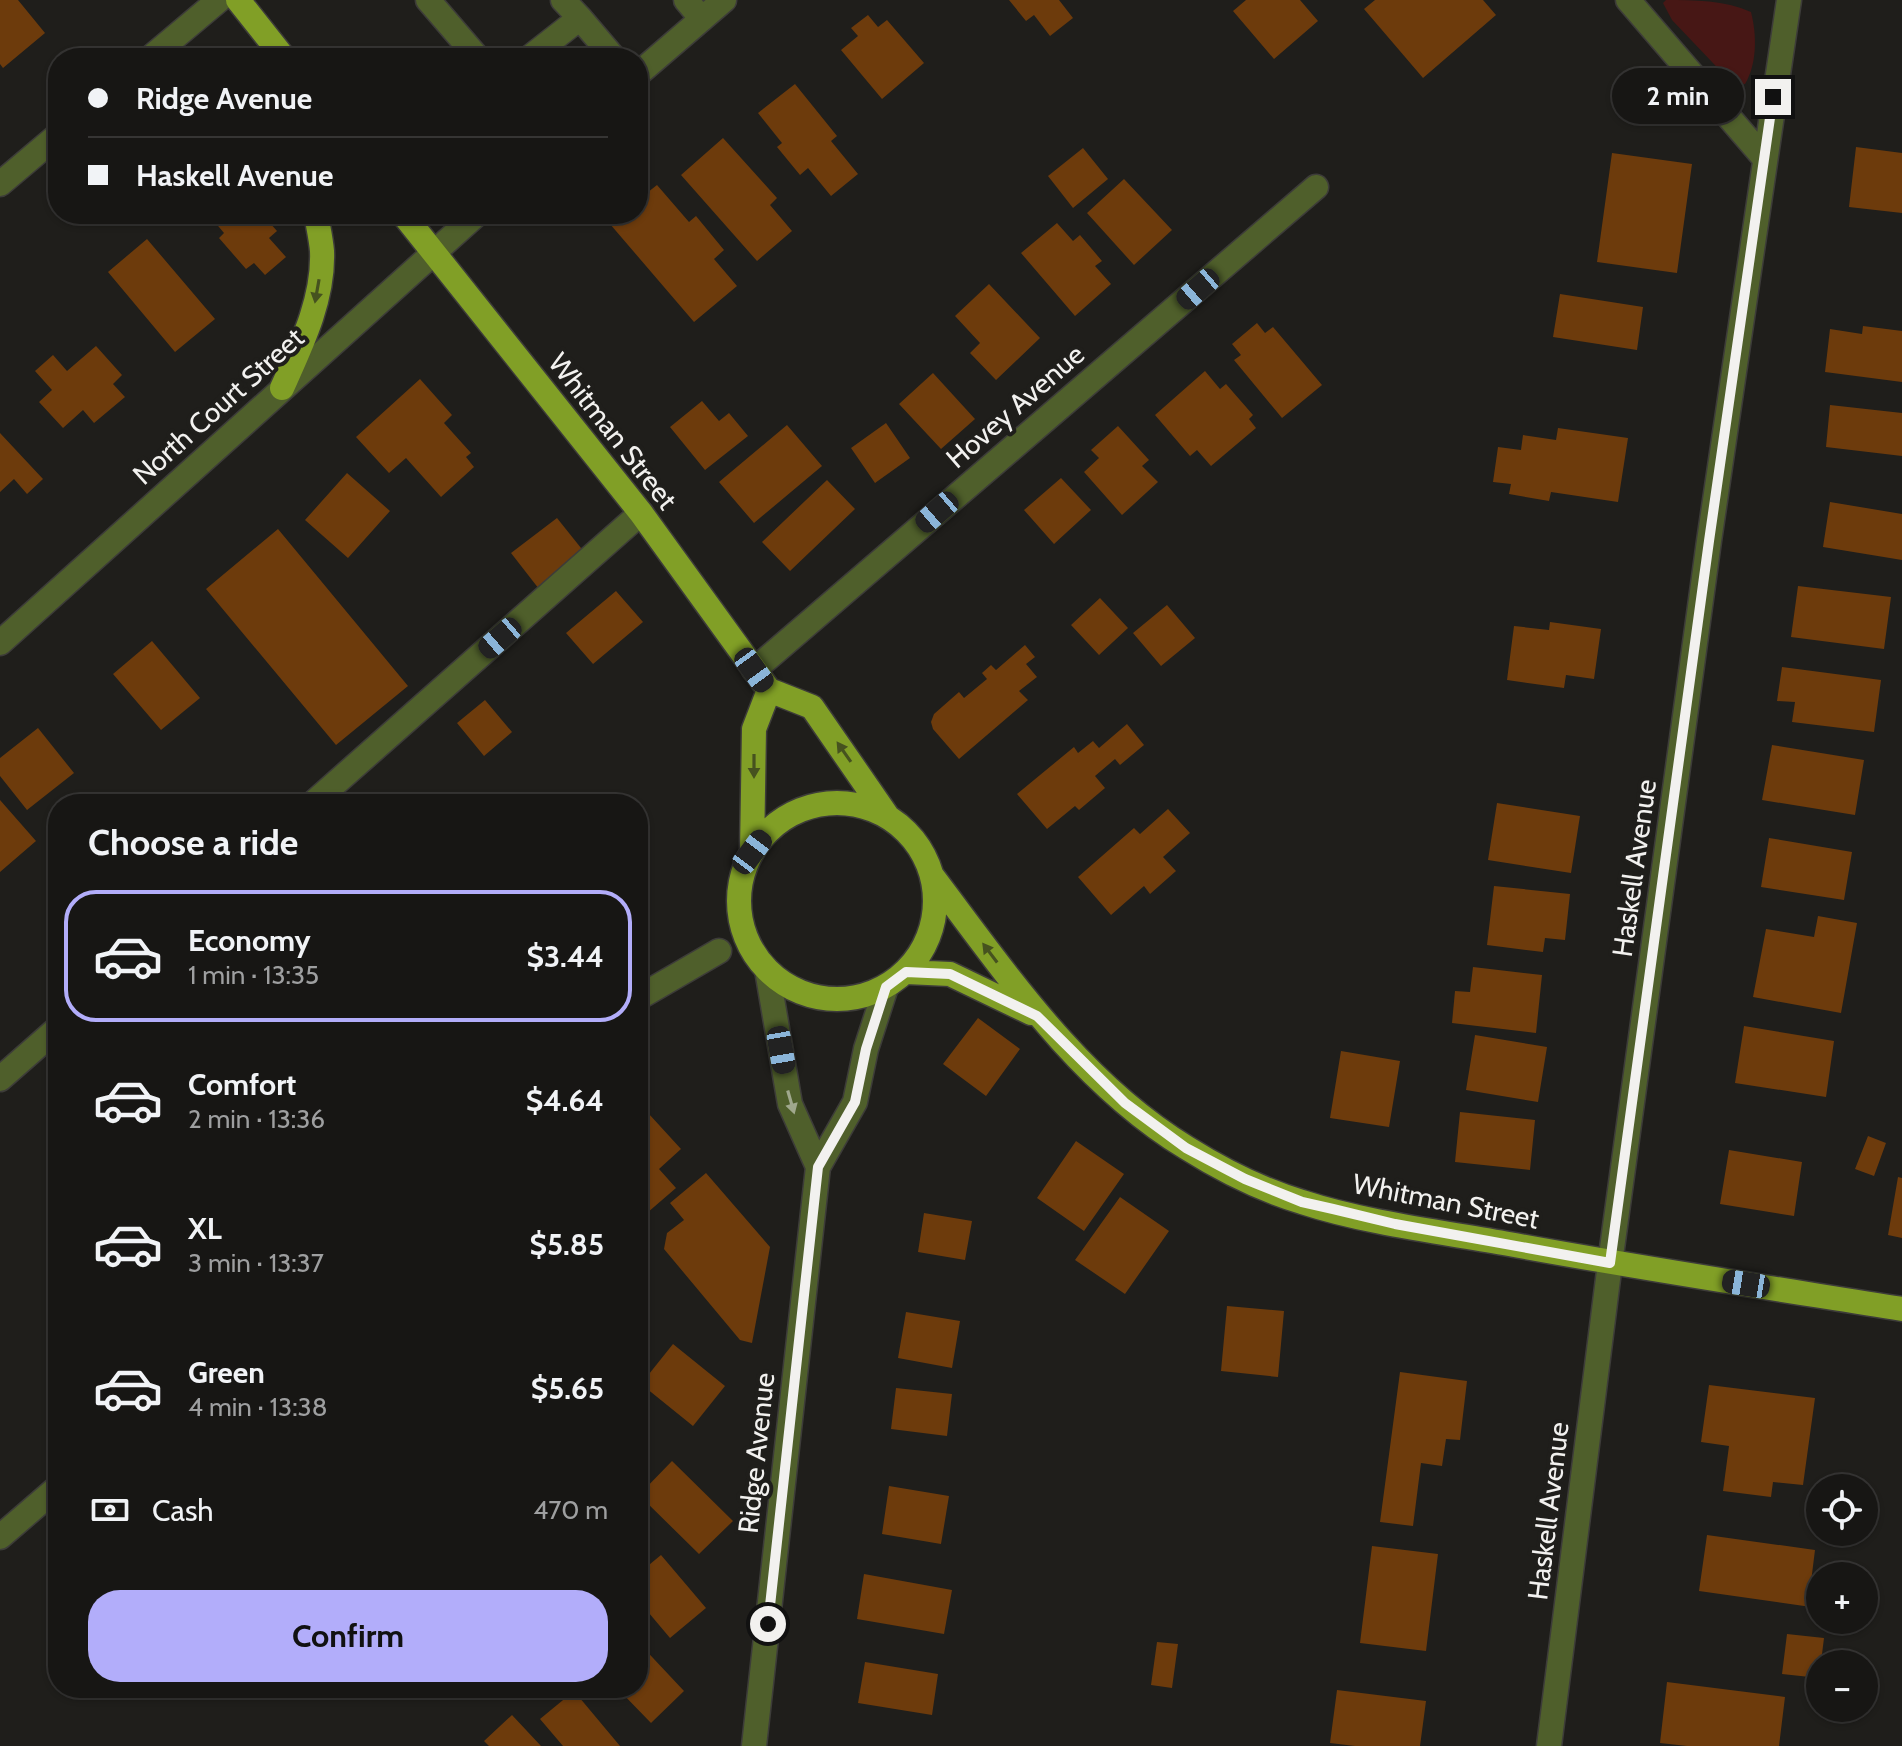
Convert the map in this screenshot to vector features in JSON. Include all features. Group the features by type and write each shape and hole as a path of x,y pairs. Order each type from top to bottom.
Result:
{"main road":[{"path":"238,0 276,48"},
{"path":"282,388 305,337 317,296 322,252 318,224"},
{"name":"Whitman Street","path":"411,224 641,513 769,690"},
{"path":"752,852 754,729 769,690 812,707 888,817"},
{"path":"838,803 864,807 888,817 908,833 923,853 933,877 936,903 932,928 922,951 906,972 886,987 862,997 836,1000 811,996 787,986 767,970 751,949 742,926 739,900 742,875 752,852 768,831 789,815 812,806 838,803"},
{"name":"Whitman Street","path":"933,877 1037,1016 1125,1103 1186,1148 1245,1179 1302,1202 1395,1224 1610,1263 1902,1309"},
{"name":"Whitman Street","path":"906,972 950,974 1037,1016"}],"street":[{"path":"162,48 219,0"},
{"path":"428,0 469,48"},
{"path":"686,0 702,19"},
{"path":"648,65 724,0"},
{"path":"1628,0 1765,159"},
{"name":"Haskell Avenue","path":"1549,1746 1610,1263 1706,557 1789,0"},
{"path":"538,48 572,9 605,48"},
{"path":"0,184 48,143"},
{"name":"Hovey Avenue","path":"754,670 1316,187"},
{"name":"North Court Street","path":"0,643 466,224"},
{"path":"323,794 641,513"},
{"path":"648,992 719,951"},
{"path":"767,970 790,1104 818,1167"},
{"name":"Ridge Avenue","path":"754,1746 818,1167 855,1102 866,1049 886,987"},
{"path":"0,1079 48,1037"},
{"path":"0,1537 48,1496"}],"shaded area":[{"path":"1666,0 1720,3 1751,12 1755,49 1745,84 1732,83 1672,20 1663,3"}],"building":[{"path":"0,0 18,0 45,33 3,68 0,64"},
{"path":"1009,0 1059,0 1073,18 1050,36 1034,15 1026,21"},
{"path":"1246,0 1300,0 1318,21 1274,59 1233,11"},
{"path":"1375,0 1483,0 1496,15 1423,78 1364,9"},
{"path":"868,15 878,27 887,20 924,63 882,99 841,50 858,36 851,28"},
{"path":"795,84 837,136 831,141 858,174 831,196 808,168 800,175 777,147 782,143 758,113"},
{"path":"723,138 777,198 770,205 792,231 757,261 681,175"},
{"path":"1856,147 1902,153 1902,213 1849,207"},
{"path":"1083,148 1108,179 1073,208 1048,176"},
{"path":"1612,153 1692,164 1677,273 1597,262"},
{"path":"1124,179 1172,230 1134,265 1087,213"},
{"path":"657,185 689,222 696,216 724,250 714,259 737,286 694,322 610,224 648,224 648,192"},
{"path":"1057,223 1073,241 1080,235 1102,261 1095,266 1111,284 1075,316 1021,253"},
{"path":"216,224 271,224 277,231 269,238 286,257 265,275 254,263 246,269 219,238 224,233"},
{"path":"147,239 215,319 175,352 108,272"},
{"path":"989,284 1040,338 996,380 970,353 980,343 955,316"},
{"path":"1560,294 1643,307 1637,350 1553,337"},
{"path":"1257,323 1265,333 1273,327 1322,385 1282,418 1234,360 1241,355 1232,344"},
{"path":"1863,326 1902,331 1902,382 1825,372 1830,329 1862,334"},
{"path":"96,346 122,375 113,384 125,397 94,423 83,410 63,428 39,402 52,390 35,371 53,355 67,371"},
{"path":"1205,371 1220,389 1226,384 1253,415 1249,419 1256,428 1211,466 1197,450 1190,456 1155,415"},
{"path":"933,373 975,419 941,449 899,404"},
{"path":"420,379 452,415 444,423 471,453 466,457 474,467 441,497 406,458 389,473 356,437"},
{"path":"702,401 719,421 729,413 748,436 705,470 670,427"},
{"path":"1830,405 1902,413 1902,456 1826,447"},
{"path":"886,423 910,458 875,483 851,448"},
{"path":"787,425 822,466 754,523 719,482"},
{"path":"1118,426 1149,460 1142,466 1158,482 1122,515 1084,472 1099,458 1091,450"},
{"path":"1558,428 1628,438 1618,502 1551,492 1549,501 1509,494 1511,484 1493,482 1498,447 1521,450 1523,435 1556,440"},
{"path":"0,433 43,479 27,494 14,479 0,492"},
{"path":"347,473 390,511 348,558 305,520"},
{"path":"1061,478 1091,510 1054,544 1024,510"},
{"path":"827,480 855,509 790,571 762,542"},
{"path":"1830,502 1902,514 1902,560 1823,547"},
{"path":"557,518 585,553 539,589 511,553"},
{"path":"278,529 408,686 336,745 206,589"},
{"path":"1798,586 1891,597 1884,649 1791,637"},
{"path":"616,591 643,622 593,664 566,633"},
{"path":"1100,598 1128,628 1099,655 1071,625"},
{"path":"1167,605 1195,638 1161,666 1133,633"},
{"path":"1550,622 1601,629 1594,679 1566,675 1564,688 1507,680 1514,626 1549,630"},
{"path":"152,641 200,698 161,730 113,674"},
{"path":"1025,645 1035,657 1026,664 1037,677 1019,691 1028,700 959,759 933,729 931,722 934,714 959,692 964,698 987,679 982,673 991,665 996,670"},
{"path":"1782,667 1881,680 1874,732 1792,722 1795,702 1777,701"},
{"path":"485,700 512,732 484,756 457,723"},
{"path":"1127,724 1144,745 1120,765 1115,759 1095,776 1105,788 1079,810 1075,806 1047,829 1017,794 1074,747 1078,753 1093,741 1099,748"},
{"path":"38,728 74,773 27,810 0,776 0,758"},
{"path":"1772,745 1864,760 1855,815 1762,800"},
{"path":"0,800 36,841 0,872"},
{"path":"1497,803 1580,816 1571,873 1488,860"},
{"path":"1168,809 1190,833 1163,857 1176,871 1150,894 1144,886 1111,915 1078,877 1134,828 1140,834"},
{"path":"1769,838 1852,852 1844,900 1761,887"},
{"path":"1494,886 1570,894 1565,940 1545,938 1543,952 1487,945"},
{"path":"1818,916 1857,923 1841,1013 1753,997 1766,929 1814,937"},
{"path":"1473,967 1542,975 1536,1033 1452,1023 1455,991 1470,992"},
{"path":"978,1018 1020,1049 986,1096 943,1064"},
{"path":"1744,1026 1834,1041 1826,1097 1735,1083"},
{"path":"1475,1035 1547,1047 1538,1102 1466,1090"},
{"path":"1341,1051 1400,1061 1389,1127 1330,1118"},
{"path":"1460,1112 1535,1120 1530,1170 1455,1162"},
{"path":"648,1113 681,1149 659,1169 676,1188 648,1212"},
{"path":"1868,1136 1886,1143 1874,1176 1855,1169"},
{"path":"1076,1141 1124,1174 1084,1231 1037,1198"},
{"path":"1729,1150 1802,1162 1794,1216 1720,1204"},
{"path":"706,1173 770,1247 752,1343 740,1340 664,1249 667,1233 684,1220 670,1203"},
{"path":"1898,1177 1902,1178 1902,1238 1888,1235"},
{"path":"1120,1197 1169,1231 1125,1294 1075,1260"},
{"path":"924,1213 972,1221 965,1260 918,1252"},
{"path":"1227,1306 1284,1311 1278,1377 1221,1371"},
{"path":"906,1312 960,1321 952,1368 898,1358"},
{"path":"673,1344 725,1386 693,1426 648,1390 648,1375"},
{"path":"1400,1372 1467,1381 1460,1440 1446,1439 1442,1466 1421,1463 1413,1526 1380,1522"},
{"path":"1709,1385 1815,1398 1803,1485 1773,1482 1771,1497 1723,1491 1729,1446 1701,1442"},
{"path":"896,1388 952,1394 947,1436 891,1429"},
{"path":"672,1461 733,1521 699,1554 648,1504 648,1486"},
{"path":"889,1486 949,1496 941,1544 882,1534"},
{"path":"1707,1535 1815,1550 1814,1562 1806,1562 1806,1606 1699,1591"},
{"path":"1372,1546 1438,1554 1426,1651 1360,1643"},
{"path":"661,1555 706,1608 670,1638 648,1612 648,1566"},
{"path":"864,1574 952,1590 944,1634 857,1619"},
{"path":"1787,1634 1824,1638 1822,1650 1806,1650 1806,1677 1782,1674"},
{"path":"1157,1642 1178,1644 1172,1688 1151,1685"},
{"path":"648,1653 684,1691 651,1723 627,1698 648,1698"},
{"path":"865,1662 938,1674 932,1715 858,1703"},
{"path":"1667,1682 1785,1697 1779,1746 1660,1743"},
{"path":"1337,1690 1426,1701 1420,1746 1330,1743"},
{"path":"566,1698 580,1698 620,1746 563,1746 540,1719"},
{"path":"512,1715 541,1746 489,1746 484,1741"}],"route":[{"path":"768,1624 818,1167 855,1102 866,1049 886,987 906,972 950,974 1037,1016 1125,1103 1186,1148 1245,1179 1302,1202 1395,1224 1610,1263 1773,97"}]}
